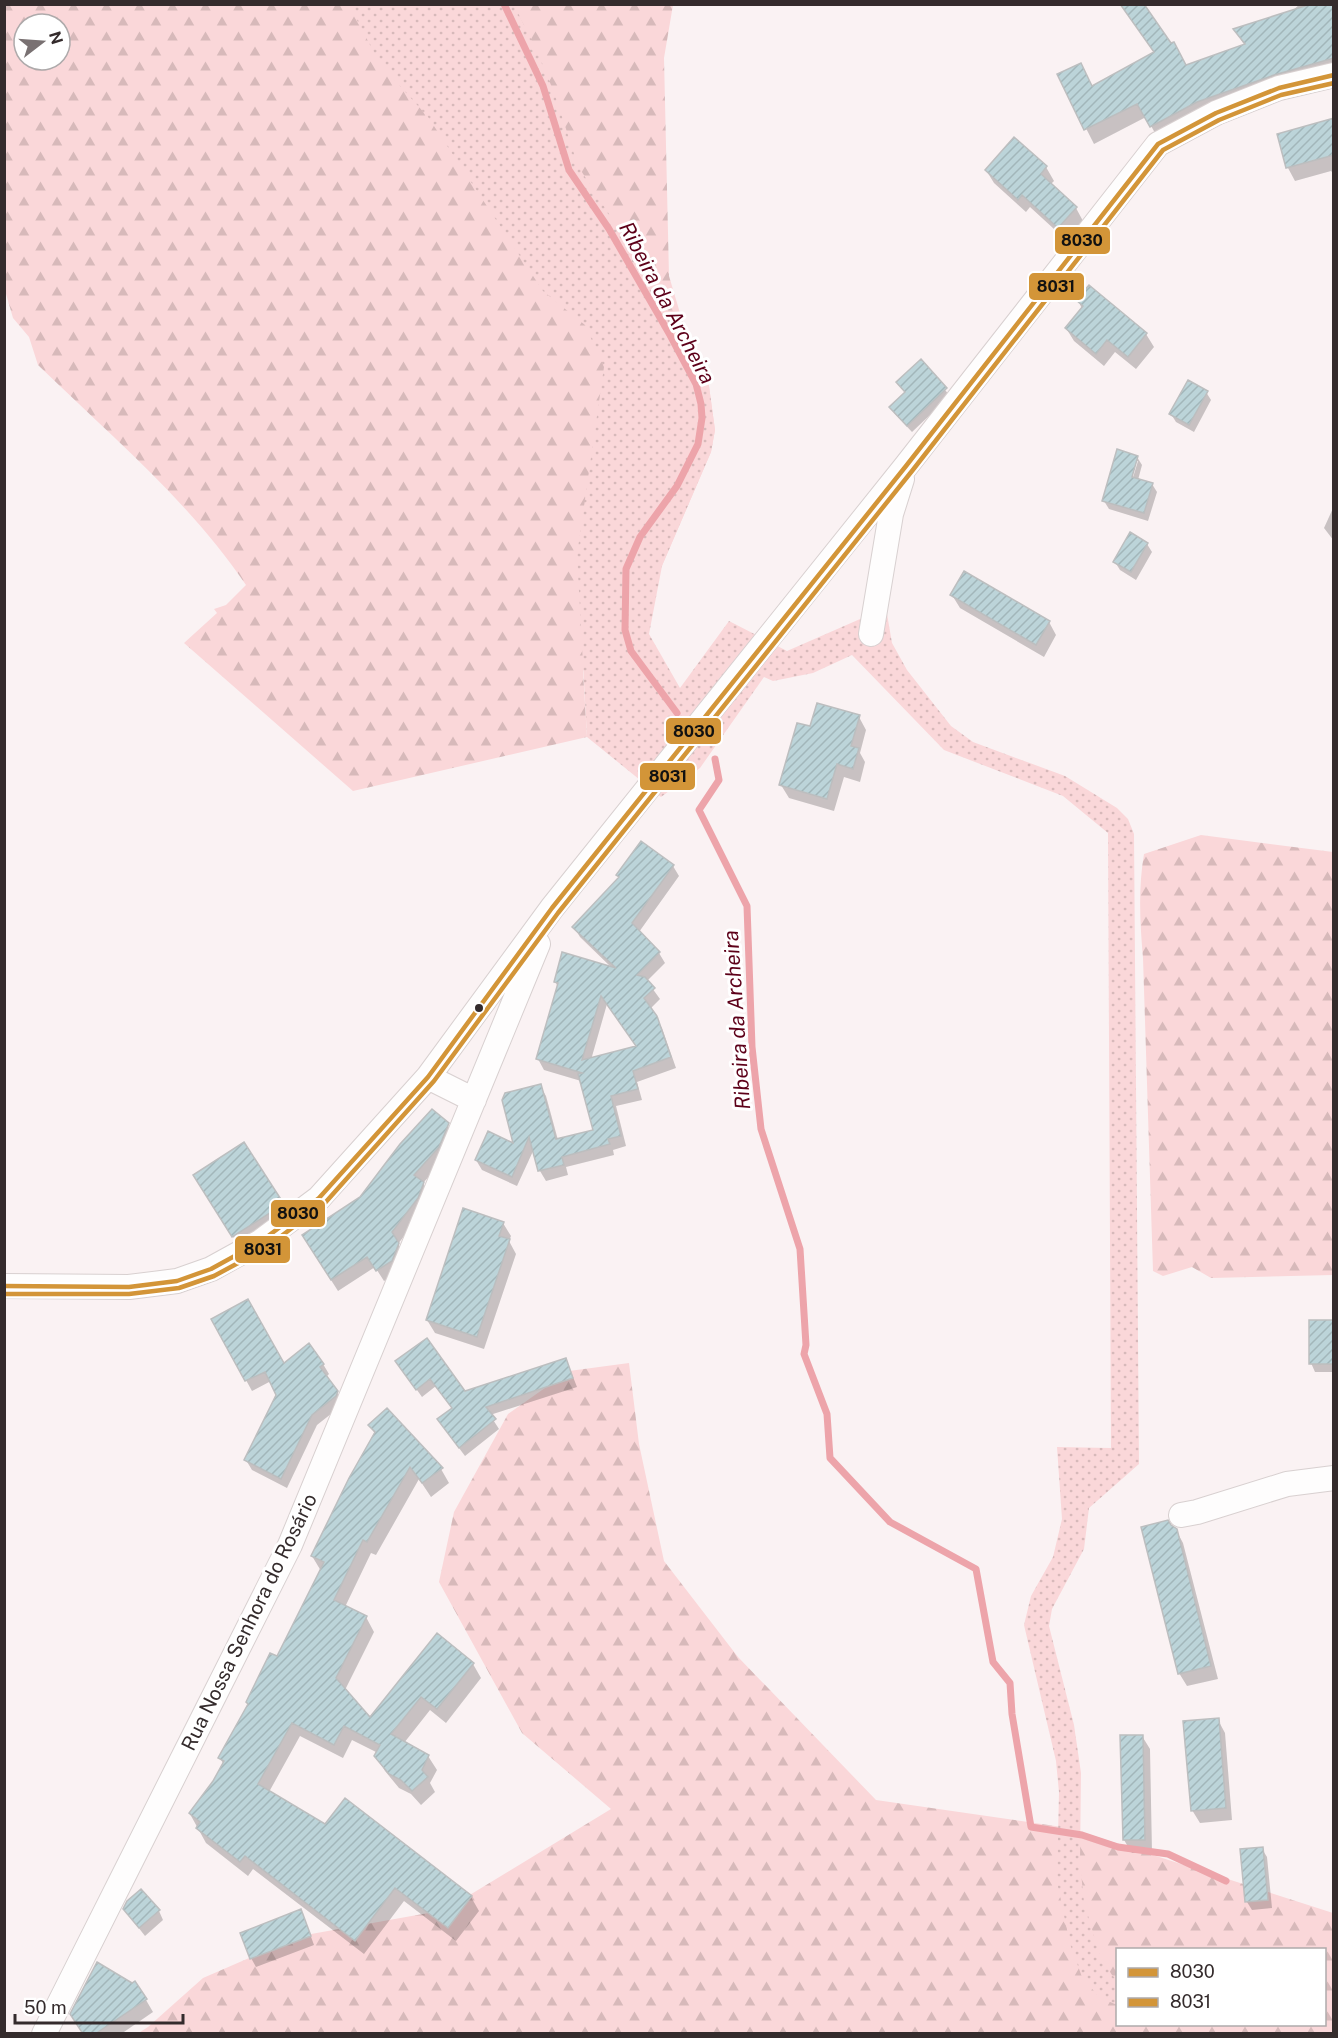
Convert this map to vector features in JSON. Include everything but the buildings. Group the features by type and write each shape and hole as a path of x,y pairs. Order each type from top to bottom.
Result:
{"street":[{"path":"4,1286 129,1287 177,1281 211,1269 260,1242 319,1198 428,1077 552,908 906,466 1158,144 1226,108 1279,88 1334,75"},
{"path":"872,634 891,514 906,466"},
{"name":"Rua Nossa Senhora do Rosário","path":"44,2034 290,1545 552,908"},
{"path":"428,1077 474,1100"},
{"path":"1181,1515 1287,1484 1334,1478"}],"green space":[{"path":"4,5 673,5 664,58 669,276 691,350 708,379 715,430 711,452 660,570 583,671 587,737 353,791 184,643 217,613 214,609 226,605 246,585 200,525 175,497 38,365 29,337 13,318 4,287"},
{"path":"349,5 514,5 538,53 555,95 578,166 640,262 708,379 715,430 711,452 662,566 649,634 680,688 729,621 787,651 867,616 887,614 892,643 907,670 951,726 973,742 1065,776 1117,808 1128,819 1134,834 1139,1464 1089,1508 1084,1549 1052,1609 1049,1626 1074,1725 1081,1773 1080,1863 1084,1902 1100,1956 1116,1979 1116,2005 1099,1997 1082,1977 1070,1944 1057,1882 1059,1792 1056,1761 1024,1625 1031,1596 1053,1557 1062,1519 1057,1447 1111,1448 1108,833 1063,796 944,750 852,655 813,673 773,681 764,677 700,768 661,797 587,737 577,555 604,367 585,325 543,291 428,117 380,64"},
{"path":"1201,835 1333,852 1333,1275 1211,1278 1192,1267 1163,1276 1153,1271 1140,919 1142,867 1144,854"},
{"path":"629,1363 639,1444 664,1561 738,1657 876,1800 1069,1828 1333,1913 1333,2033 137,2034 203,1978 300,1936 445,1910 611,1809 522,1733 439,1582 454,1512 508,1414 569,1371"}],"waterway":[{"name":"Ribeira da Archeira","path":"504,4 543,86 569,170 609,229 670,335 696,384 701,404 702,418 698,444 677,486 640,537 626,569 625,630 631,651 677,713"},
{"name":"Ribeira da Archeira","path":"715,759 719,780 699,810 747,906 752,1047 761,1129 800,1249 806,1345 804,1354 827,1414 830,1458 890,1522 976,1569 993,1662 1010,1683 1012,1714 1031,1827 1082,1835 1118,1847 1168,1854 1226,1881"}],"transit line":[{"name":"8030","path":"4,1286 129,1287 177,1281 211,1269 260,1242 319,1198 428,1077 552,908 906,466 1158,144 1216,113 1279,88 1334,75"},
{"name":"8031","path":"4,1294 129,1294 179,1288 214,1276 264,1249 324,1204 434,1081 558,913 912,471 1163,150 1219,120 1281,95 1334,83"}]}
